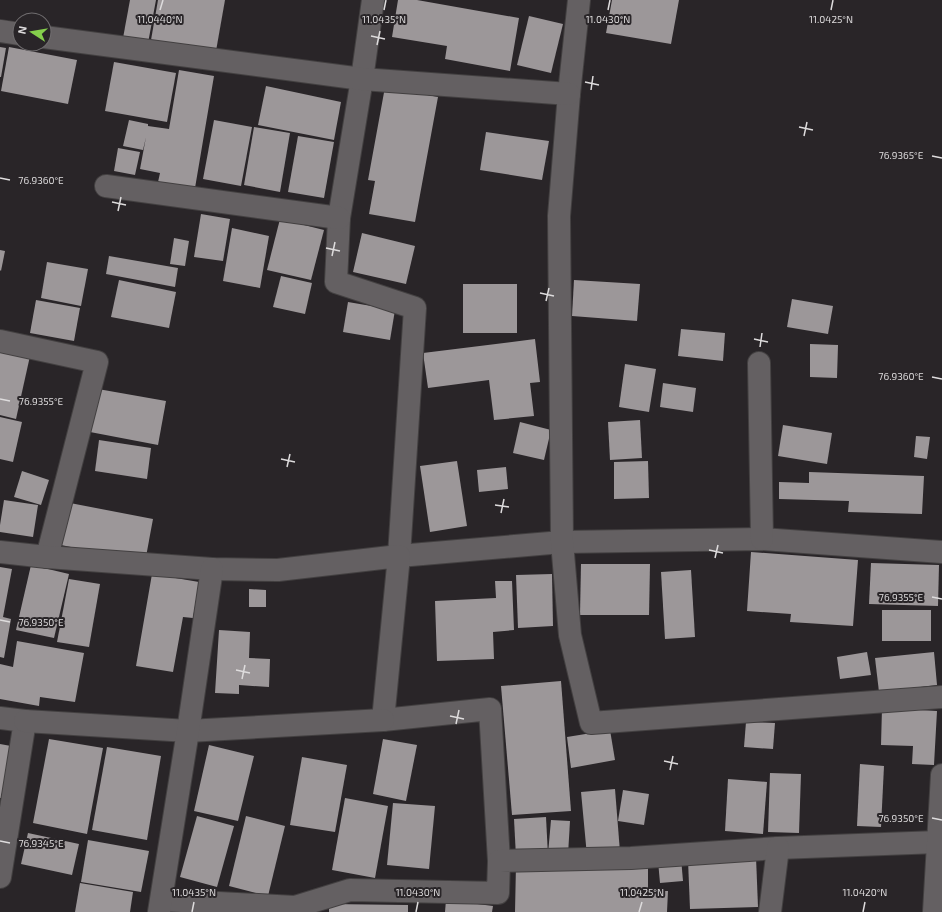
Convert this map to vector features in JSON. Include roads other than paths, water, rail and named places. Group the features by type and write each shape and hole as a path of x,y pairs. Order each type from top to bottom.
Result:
{"street":[{"path":"373,0 362,80 339,218 336,282 415,308 399,556 383,720"},
{"path":"579,0 569,94 559,216 562,542 570,635 592,723 942,697"},
{"path":"0,31 12,33"},
{"path":"52,38 362,80 569,94"},
{"path":"106,186 339,218"},
{"path":"0,341 97,362 47,557"},
{"path":"759,363 762,539"},
{"path":"0,552 47,557 212,568 278,570 399,556 562,542 762,539 942,552"},
{"path":"0,718 25,721 188,731 383,720 490,709 499,860 498,893 350,890 295,907 160,906 188,731 212,568"},
{"path":"0,877 25,721"},
{"path":"934,912 942,775"},
{"path":"499,860 631,858 778,848 938,842"},
{"path":"770,912 778,848"}]}
